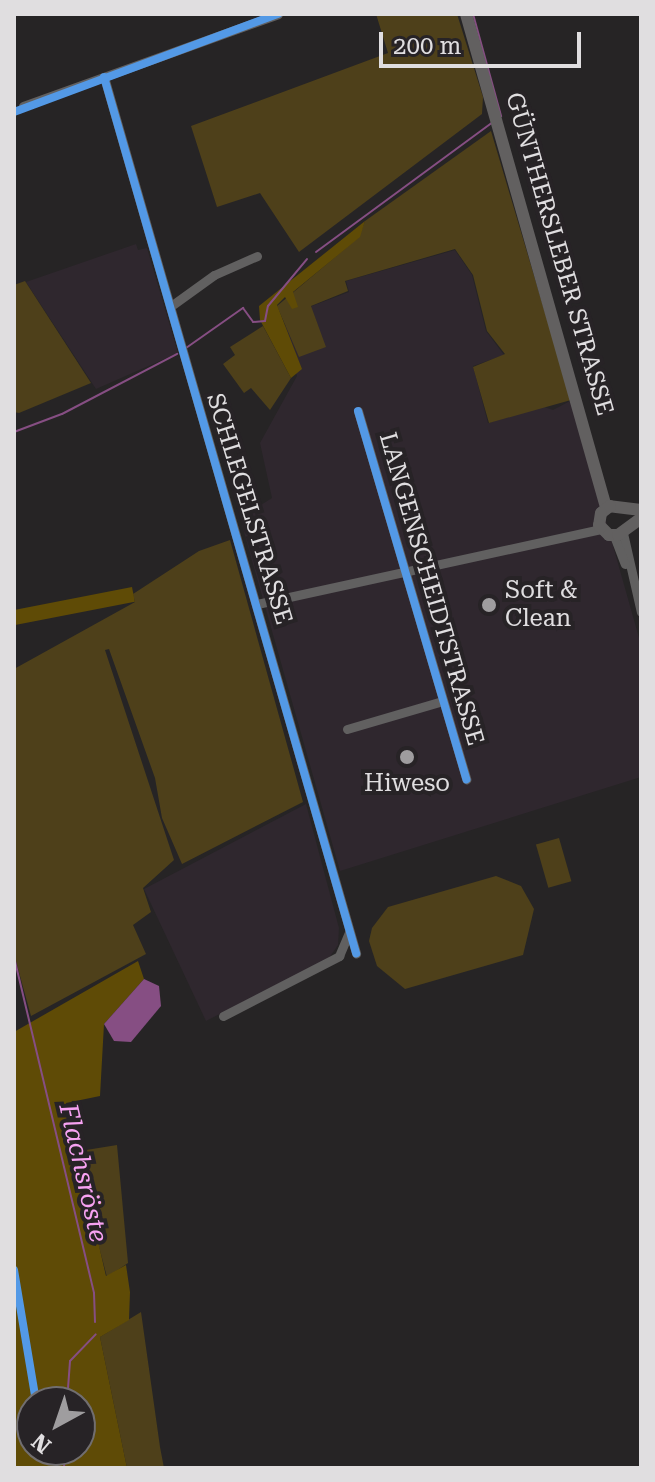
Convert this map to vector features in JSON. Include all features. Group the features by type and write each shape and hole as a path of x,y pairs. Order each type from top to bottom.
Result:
{"main road":[{"name":"GÜNTHERSLEBER STRASSE","path":"466,14 597,460 619,520"},
{"path":"600,524 641,510"},
{"path":"600,524 641,518"}],"street":[{"path":"23,106 278,14"},
{"name":"SCHLEGELSTRASSE","path":"104,77 356,953"},
{"path":"171,306 214,275 257,256"},
{"name":"LANGENSCHEIDTSTRASSE","path":"358,411 466,779"},
{"name":"GÜNTHERSLEBER STRASSE","path":"619,520 641,612"},
{"path":"257,604 600,524"},
{"path":"347,729 443,701"},
{"path":"223,1016 339,956 349,930"}],"shaded area":[{"path":"376,14 457,14 483,97 482,114 299,252 260,193 217,207 191,126 388,53"},
{"path":"491,131 571,400 489,423 473,367 505,354 487,331 473,275 455,249 345,281 348,291 311,306 326,347 299,357 277,306 359,237 365,221"},
{"path":"365,221 360,237 293,292 298,307 292,309 285,297 277,305 302,369 291,378 260,320 259,306"},
{"path":"136,244 138,250 147,248 178,353 96,389 26,282"},
{"path":"455,250 472,275 486,331 504,355 473,366 488,423 541,406 553,410 572,400 641,645 641,777 340,871 240,518 272,498 260,443 297,376 281,329 312,306 349,292 346,281"},
{"path":"25,281 91,383 19,413 14,412 14,285"},
{"path":"263,326 291,378 270,410 251,388 244,393 223,364 235,355 230,347"},
{"path":"230,540 303,802 182,864 162,818 155,778 109,649 105,650 174,860 143,888 151,912 133,925 146,954 31,1016 14,954 14,669 135,602 133,594 199,551"},
{"path":"132,587 135,602 14,625 14,610"},
{"path":"306,804 339,928 338,945 329,958 206,1021 144,889"},
{"path":"559,838 571,881 548,888 536,845"},
{"path":"496,876 521,886 534,909 523,955 405,989 377,966 369,941 372,928 388,907"},
{"path":"138,961 144,979 104,1024 100,1096 66,1103 106,1276 126,1265 130,1292 129,1320 100,1337 127,1468 14,1468 14,1032"},
{"path":"144,979 159,986 161,1006 131,1042 114,1041 104,1024"},
{"path":"117,1145 128,1263 107,1277 74,1152"},
{"path":"141,1312 164,1468 127,1468 100,1337"}],"waterway":[{"path":"473,14 501,116"},
{"path":"316,252 493,122"},
{"path":"186,348 243,308 253,322 265,321 268,306 307,259"},
{"path":"14,432 62,414 177,354"},
{"name":"Flachsröste","path":"14,957 94,1293 95,1322"},
{"name":"Flachsröste","path":"68,1386 70,1361 96,1334"}],"cycle path":[{"path":"14,112 278,14"},
{"path":"104,77 356,953"},
{"path":"358,411 466,779"},
{"path":"14,1270 33,1386"}],"place":[{"name":"Soft & Clean","path":"489,605"},
{"name":"Hiweso","path":"407,757"}]}
